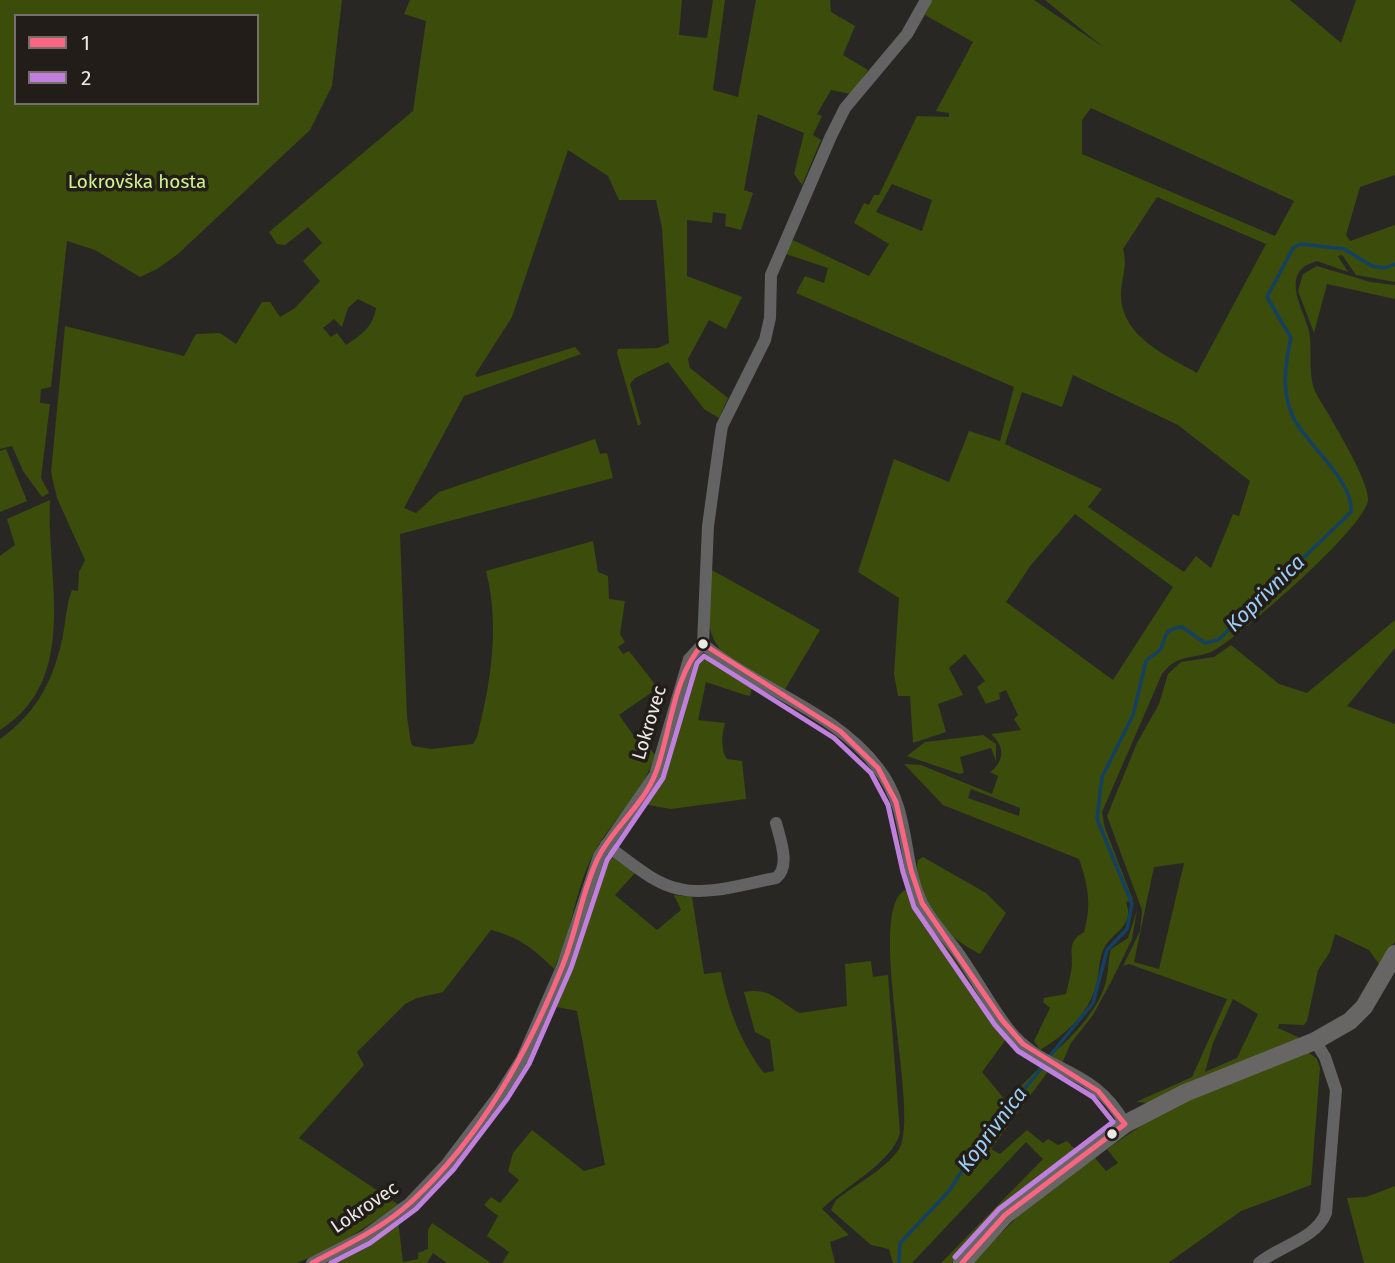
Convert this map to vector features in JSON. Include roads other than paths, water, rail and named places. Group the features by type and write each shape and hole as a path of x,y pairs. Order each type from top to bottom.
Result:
{"street":[{"path":"926,0 907,34 845,108 771,275 770,318 765,340 722,426 708,526 703,644 733,668 829,722 876,765 894,796 906,830 913,873 922,903 1009,1030 1021,1044 1038,1056 1084,1078 1102,1092 1115,1105 1125,1124"},
{"name":"Lokrovec","path":"312,1263 365,1236 410,1203 446,1166 500,1094 522,1059 545,1008 579,923 591,877 606,845 655,775 689,659 703,644"},
{"path":"606,845 666,885 682,890 701,890 776,878 781,874 784,866 776,823"},
{"path":"962,1263 1005,1215 1125,1124 1185,1093 1315,1041 1350,1021 1364,1007 1395,954"},
{"path":"1259,1263 1306,1235 1323,1220 1326,1213 1336,1090 1325,1057 1315,1041"}],"waterway":[{"name":"Koprivnica","path":"1049,1057 1093,1003 1107,950 1127,929 1132,904 1097,819 1102,777 1133,715 1146,661 1161,649 1167,633 1172,629 1182,627 1205,643 1218,640 1351,512 1350,500 1338,476 1299,427 1289,407 1285,377 1291,338 1267,297 1293,248 1301,244 1344,249 1372,266 1385,268 1395,264"},
{"name":"Koprivnica","path":"899,1263 900,1243 949,1191 982,1140 1045,1064"}],"park label":[{"name":"Lokrovška hosta","path":"137,183"}]}
